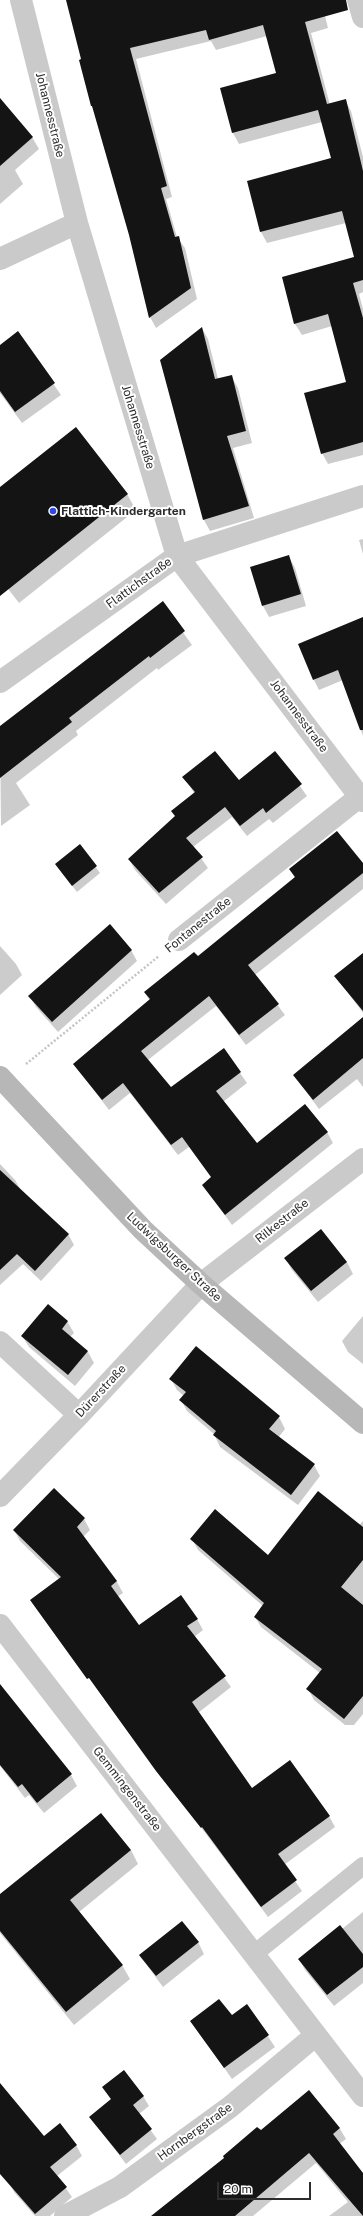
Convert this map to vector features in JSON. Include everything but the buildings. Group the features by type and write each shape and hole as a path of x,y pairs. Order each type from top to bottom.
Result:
{"main road":[{"name":"Ludwigsburger Straße","path":"0,1077 143,1230 201,1284 363,1423"}],"street":[{"name":"Johannesstraße","path":"21,0 77,223 177,556 362,797"},
{"path":"358,0 363,17"},
{"path":"0,259 77,223"},
{"name":"Flattichstraße","path":"0,682 177,556 363,496"},
{"name":"Fontanestraße","path":"179,940 362,797"},
{"name":"Rilkestraße","path":"201,1284 363,1159"},
{"name":"Dürerstraße","path":"0,1496 79,1415 201,1284"},
{"path":"0,1342 79,1415"},
{"name":"Gemmingenstraße","path":"0,1625 363,2096"},
{"name":"Hornbergstraße","path":"65,2216 120,2188 230,2107 316,2035"}],"lane":[{"path":"254,1954 363,1866"}],"path":[{"name":"Fontanestraße","path":"34,1057 179,940"}],"place":[{"name":"Flattich-Kindergarten","path":"53,511"}]}
